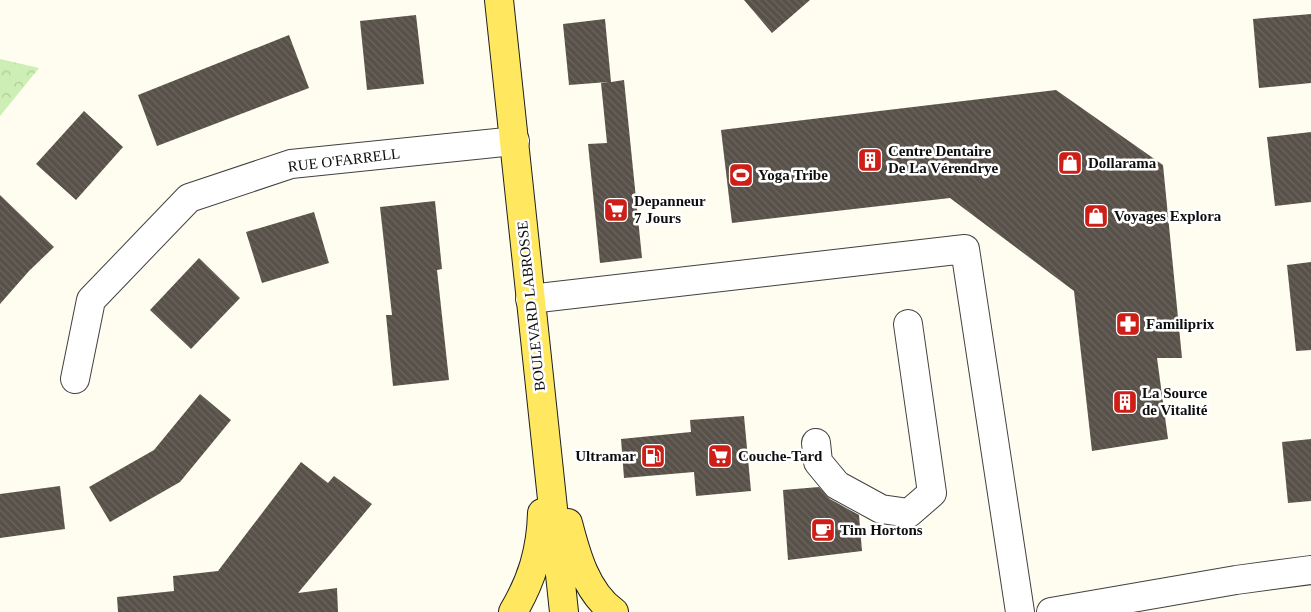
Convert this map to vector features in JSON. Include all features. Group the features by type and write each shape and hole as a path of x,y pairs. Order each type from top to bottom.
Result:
{"main road":[{"name":"BOULEVARD LABROSSE","path":"499,0 564,612"},
{"path":"513,612 530,577 541,542 544,429"},
{"path":"544,429 577,558 592,588 614,612"}],"street":[{"name":"RUE O'FARRELL","path":"75,379 91,300 189,198 291,164 514,142"},
{"path":"530,299 965,249 1020,612"},
{"path":"816,443 818,462 837,485 881,509 908,513 932,494 908,324"},
{"path":"1051,612 1231,580 1311,570"}],"green space":[{"path":"0,59 39,68 0,116"}],"building":[{"path":"744,0 810,0 772,33"},
{"path":"1311,14 1311,83 1259,88 1253,19"},
{"path":"416,15 424,84 367,90 360,21"},
{"path":"605,19 611,82 624,80 642,258 600,263 588,144 607,143 601,83 608,82 569,85 563,24"},
{"path":"289,35 309,88 157,146 138,95"},
{"path":"1056,90 1163,165 1182,358 1157,358 1168,439 1092,451 1074,291 950,198 732,223 721,130"},
{"path":"84,111 123,147 76,200 36,164"},
{"path":"1311,132 1311,202 1275,206 1267,137"},
{"path":"0,195 54,247 29,271 0,304"},
{"path":"435,201 442,269 437,270 449,380 393,386 386,315 392,315 380,207"},
{"path":"314,212 329,263 262,283 246,232"},
{"path":"199,258 240,298 191,349 150,310"},
{"path":"1311,262 1311,350 1296,351 1287,265"},
{"path":"200,394 231,420 180,482 110,522 89,487 154,450"},
{"path":"744,416 751,491 696,496 694,472 624,478 621,439 691,432 690,420"},
{"path":"1311,439 1311,501 1288,503 1282,442"},
{"path":"301,462 328,483 334,476 372,504 298,593 337,588 338,612 118,612 117,597 174,591 173,576 218,571"},
{"path":"60,486 65,529 0,538 0,494"},
{"name":"Tim Hortons","path":"819,487 830,499 859,515 862,551 788,560 783,490"}],"place":[{"name":"Centre Dentaire De La Vérendrye","path":"870,160"},
{"name":"Dollarama","path":"1070,163"},
{"name":"Yoga Tribe","path":"741,175"},
{"name":"Depanneur 7 Jours","path":"616,210"},
{"name":"Voyages Explora","path":"1096,216"},
{"name":"Familiprix","path":"1128,324"},
{"name":"La Source de Vitalité","path":"1125,402"},
{"name":"Ultramar","path":"653,456"},
{"name":"Couche-Tard","path":"720,456"},
{"name":"Tim Hortons","path":"823,530"}]}
